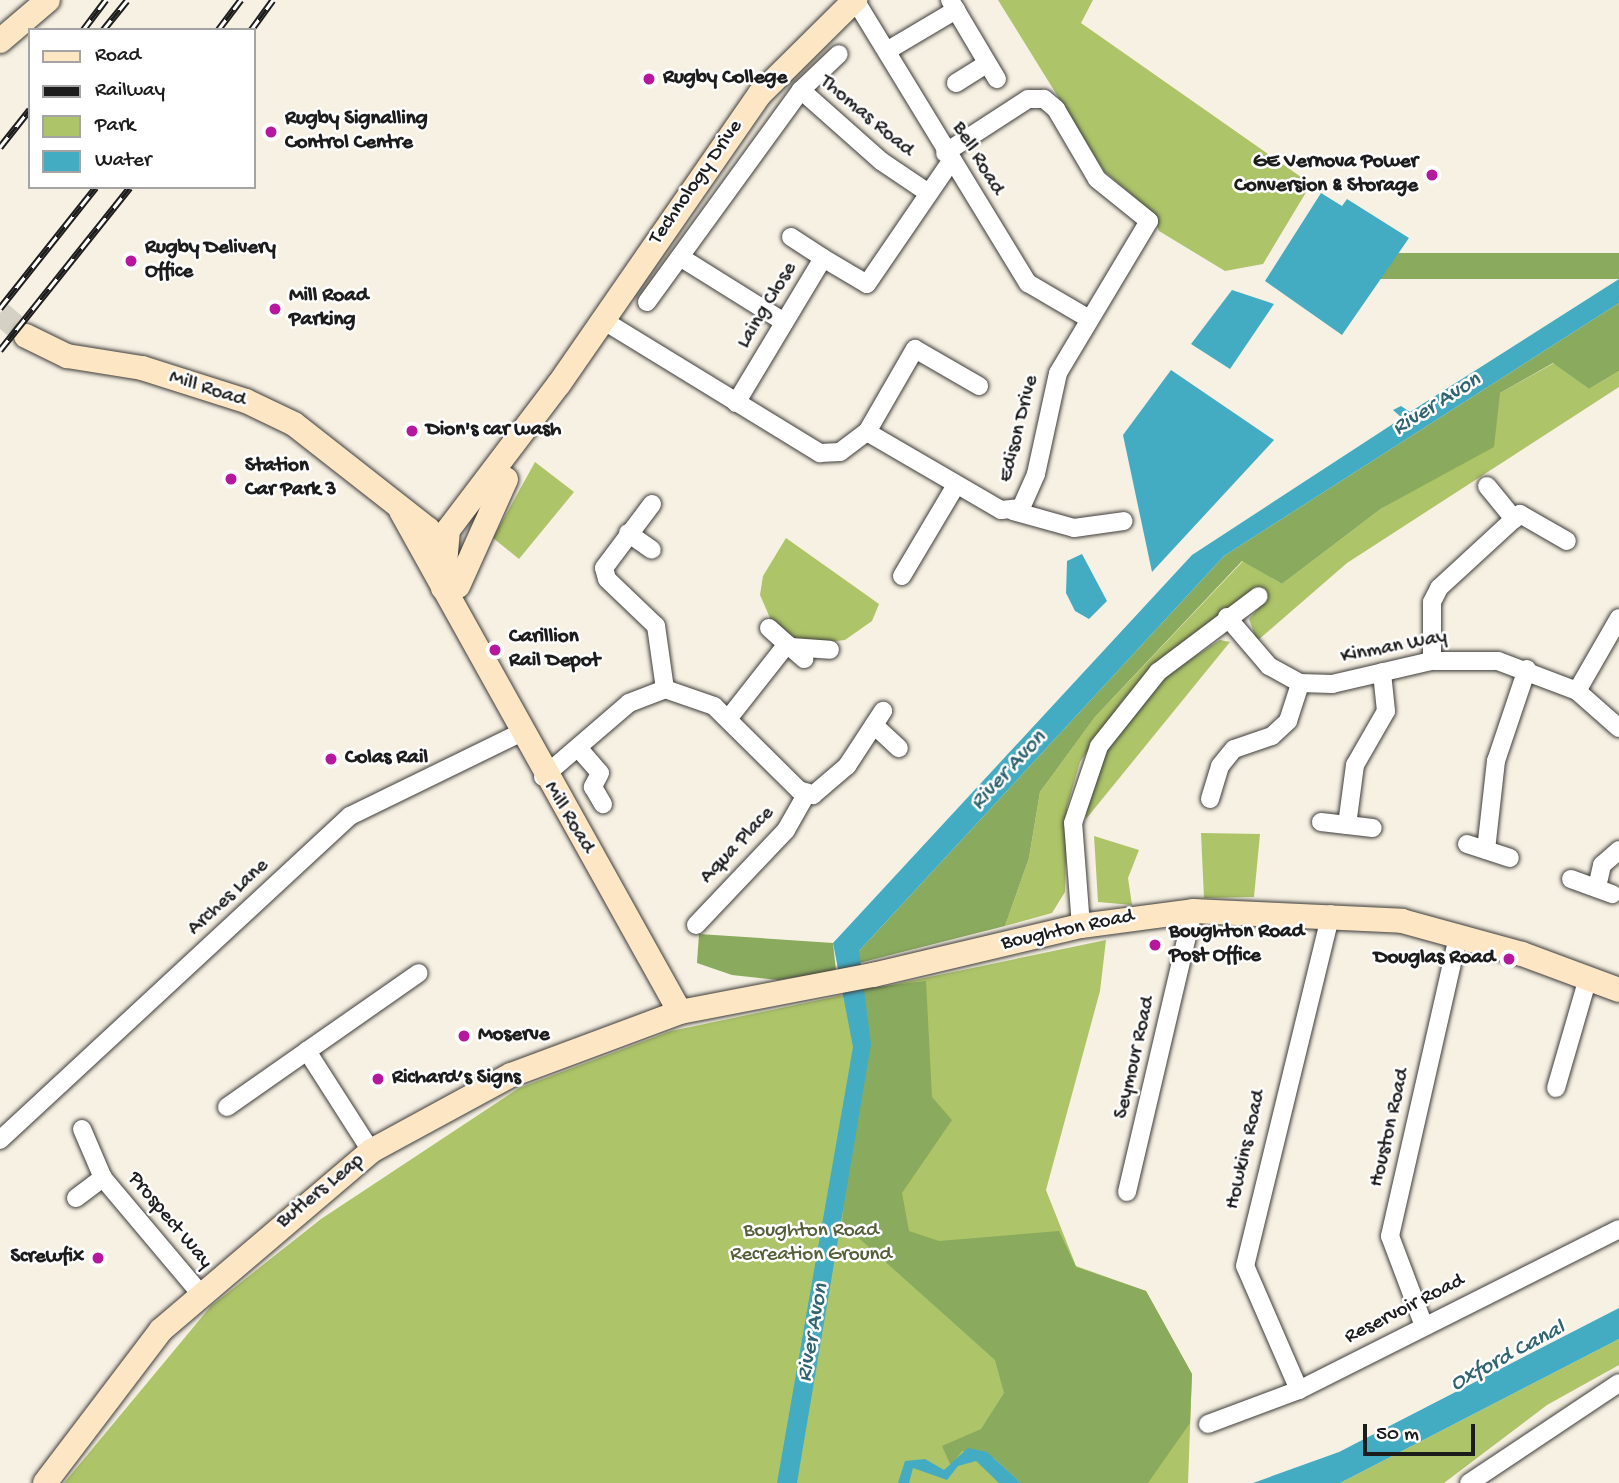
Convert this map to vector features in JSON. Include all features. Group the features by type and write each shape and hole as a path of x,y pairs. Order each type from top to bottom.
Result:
{"street":[{"path":"0,41 48,0"},
{"name":"Bell Road","path":"855,0 890,49 948,158 1028,283 1086,317"},
{"name":"Technology Drive","path":"450,587 559,384 601,318 760,94 855,0"},
{"path":"890,49 953,5 992,72 956,83"},
{"path":"802,90 839,54"},
{"name":"Thomas Road","path":"648,302 782,112 802,90 881,161 927,192"},
{"name":"Edison Drive","path":"867,432 956,485 1013,511 1021,508 1036,474 1051,392 1086,317 1149,221 1097,179 1056,109 1044,99 1028,99 948,158"},
{"name":"Laing Close","path":"736,403 823,258 867,284 948,158"},
{"path":"791,237 823,258"},
{"path":"680,257 784,322"},
{"path":"601,318 820,453 840,452 867,432 915,349 979,386"},
{"name":"Mill Road","path":"26,336 67,356 142,368 246,401 330,446 401,511"},
{"name":"Technology Drive","path":"438,529 559,384"},
{"path":"902,576 956,485"},
{"path":"1487,486 1514,519"},
{"path":"652,504 604,568 607,579 656,626 665,689"},
{"path":"401,511 438,529 433,555"},
{"path":"401,511 433,555 450,587"},
{"path":"1013,511 1037,522 1106,533 1124,521"},
{"path":"1432,661 1432,601 1439,587 1514,519 1520,514 1567,541"},
{"path":"433,555 483,523"},
{"path":"628,533 652,550"},
{"name":"Mill Road","path":"450,587 460,621 543,777 680,1012"},
{"path":"1081,926 1073,822 1098,746 1132,698 1227,617 1259,596"},
{"name":"Kinman Way","path":"1227,617 1269,666 1300,682 1332,684 1432,661 1471,658 1527,669 1577,691 1619,728"},
{"path":"1577,691 1619,618"},
{"path":"769,628 794,650 830,650"},
{"path":"728,719 794,650"},
{"path":"1486,850 1496,761 1527,669"},
{"path":"1347,825 1356,765 1386,711 1382,671"},
{"path":"1210,799 1220,766 1234,750 1272,736 1288,721 1300,682"},
{"path":"543,777 580,750 629,704 665,689 695,695 728,719 807,793 821,794 832,784 879,718 899,748"},
{"name":"Arches Lane","path":"0,1140 350,816 520,733"},
{"name":"Mill Road","path":"580,750 600,773 593,787 603,804"},
{"name":"Aqua Place","path":"695,925 786,830 807,793"},
{"path":"1321,822 1373,828"},
{"path":"1467,844 1510,858"},
{"path":"1571,879 1604,890 1602,865 1619,850"},
{"name":"Boughton Road","path":"680,1012 873,975 1081,926 1193,911 1331,914 1458,936 1619,990"},
{"name":"Seymour Road","path":"1135,1182 1193,911"},
{"name":"Howkins Road","path":"1299,1390 1245,1266 1331,914"},
{"name":"Houston Road","path":"1424,1326 1390,1236 1458,936"},
{"path":"228,1107 419,973"},
{"path":"1556,1088 1588,978"},
{"name":"Butlers Leap","path":"45,1483 161,1330 200,1293 371,1152 511,1075 680,1012"},
{"path":"307,1051 371,1152"},
{"name":"Prospect Way","path":"82,1129 103,1178 200,1293"},
{"name":"Prospect Way","path":"76,1198 103,1178"},
{"name":"Reservoir Road","path":"1208,1424 1299,1390 1619,1229"},
{"path":"1469,1483 1619,1383"}],"green space":[{"path":"998,0 1093,0 1081,23 1311,184 1263,264 1225,271 1159,231 1151,211 1104,171"},
{"path":"1352,253 1619,253 1619,279 1352,279"},
{"path":"1619,303 1619,371 1589,389 1553,363 1500,393 1494,447 1382,508 1282,584 1242,561 1095,717 1040,792 1029,858 1005,926 859,963 859,951 1224,556"},
{"path":"1554,363 1589,389 1619,371 1619,387 1347,563 1257,641 1249,619 1266,600 1259,587 1170,653 1122,701 1080,762 1067,807 1065,892 1052,913 1005,926 1029,858 1040,792 1095,717 1243,561 1282,584 1382,508 1500,393"},
{"path":"535,462 574,492 519,559 493,538"},
{"path":"786,538 879,604 872,621 845,640 803,645 770,618 760,595 763,576"},
{"path":"1220,640 1230,642 1086,819 1088,789 1101,752 1161,679"},
{"path":"1201,833 1260,834 1254,897 1204,898"},
{"path":"1094,836 1139,850 1128,878 1132,905 1098,902"},
{"path":"699,934 833,943 836,971 778,980 732,975 697,963"},
{"name":"Boughton Road Recreation Ground","path":"1106,940 1100,991 1046,1190 1076,1266 1146,1291 1192,1374 1188,1483 64,1483 211,1306 321,1219 519,1088 671,1031"},
{"path":"926,981 932,1097 952,1120 902,1193 909,1231 939,1241 1059,1231 1076,1267 1146,1291 1192,1374 1190,1423 1148,1483 1021,1483 994,1458 962,1451 951,1466 942,1446 981,1429 1004,1393 995,1360 842,1223 862,989"},
{"path":"1619,1339 1619,1365 1547,1405 1444,1483 1340,1483"}],"water":[{"path":"1321,193 1342,206 1347,199 1409,238 1342,335 1265,281"},
{"name":"River Avon","path":"1619,279 1619,303 1224,556 859,951 871,1044 797,1483 777,1483 853,1047 833,943 1192,555 1402,418 1393,410 1401,406 1410,412"},
{"path":"1232,290 1274,304 1230,369 1191,344"},
{"path":"1171,370 1274,440 1152,572 1123,435"},
{"path":"1082,554 1107,601 1089,619 1075,611 1066,593 1067,561"},
{"path":"1619,1308 1619,1339 1340,1483 1253,1483 1339,1452"},
{"path":"968,1448 987,1452 1021,1483 999,1483 976,1461 958,1466 947,1480 913,1468 909,1483 898,1483 905,1461 925,1459 944,1470"}],"tunnel":[{"path":"0,313 26,336"}],"railway":[{"path":"85,28 106,0"},
{"path":"105,28 127,0"},
{"path":"220,28 241,0"},
{"path":"252,28 273,0"},
{"path":"0,147 28,112"},
{"path":"0,308 94,189"},
{"path":"0,350 128,189"}],"place":[{"name":"Rugby College","path":"649,79"},
{"name":"Rugby Signalling Control Centre","path":"271,132"},
{"name":"GE Vernova Power Conversion & Storage","path":"1432,175"},
{"name":"Rugby Delivery Office","path":"131,261"},
{"name":"Mill Road Parking","path":"275,309"},
{"name":"Dion's car wash","path":"412,431"},
{"name":"Station Car Park 3","path":"231,479"},
{"name":"Carillion Rail Depot","path":"495,650"},
{"name":"Colas Rail","path":"331,759"},
{"name":"Boughton Road Post Office","path":"1155,945"},
{"name":"Douglas Road","path":"1509,959"},
{"name":"Moserve","path":"464,1036"},
{"name":"Richard’s Signs","path":"378,1079"},
{"name":"Screwfix","path":"98,1258"}],"water label":[{"name":"Oxford Canal","path":"1508,1357"}]}
